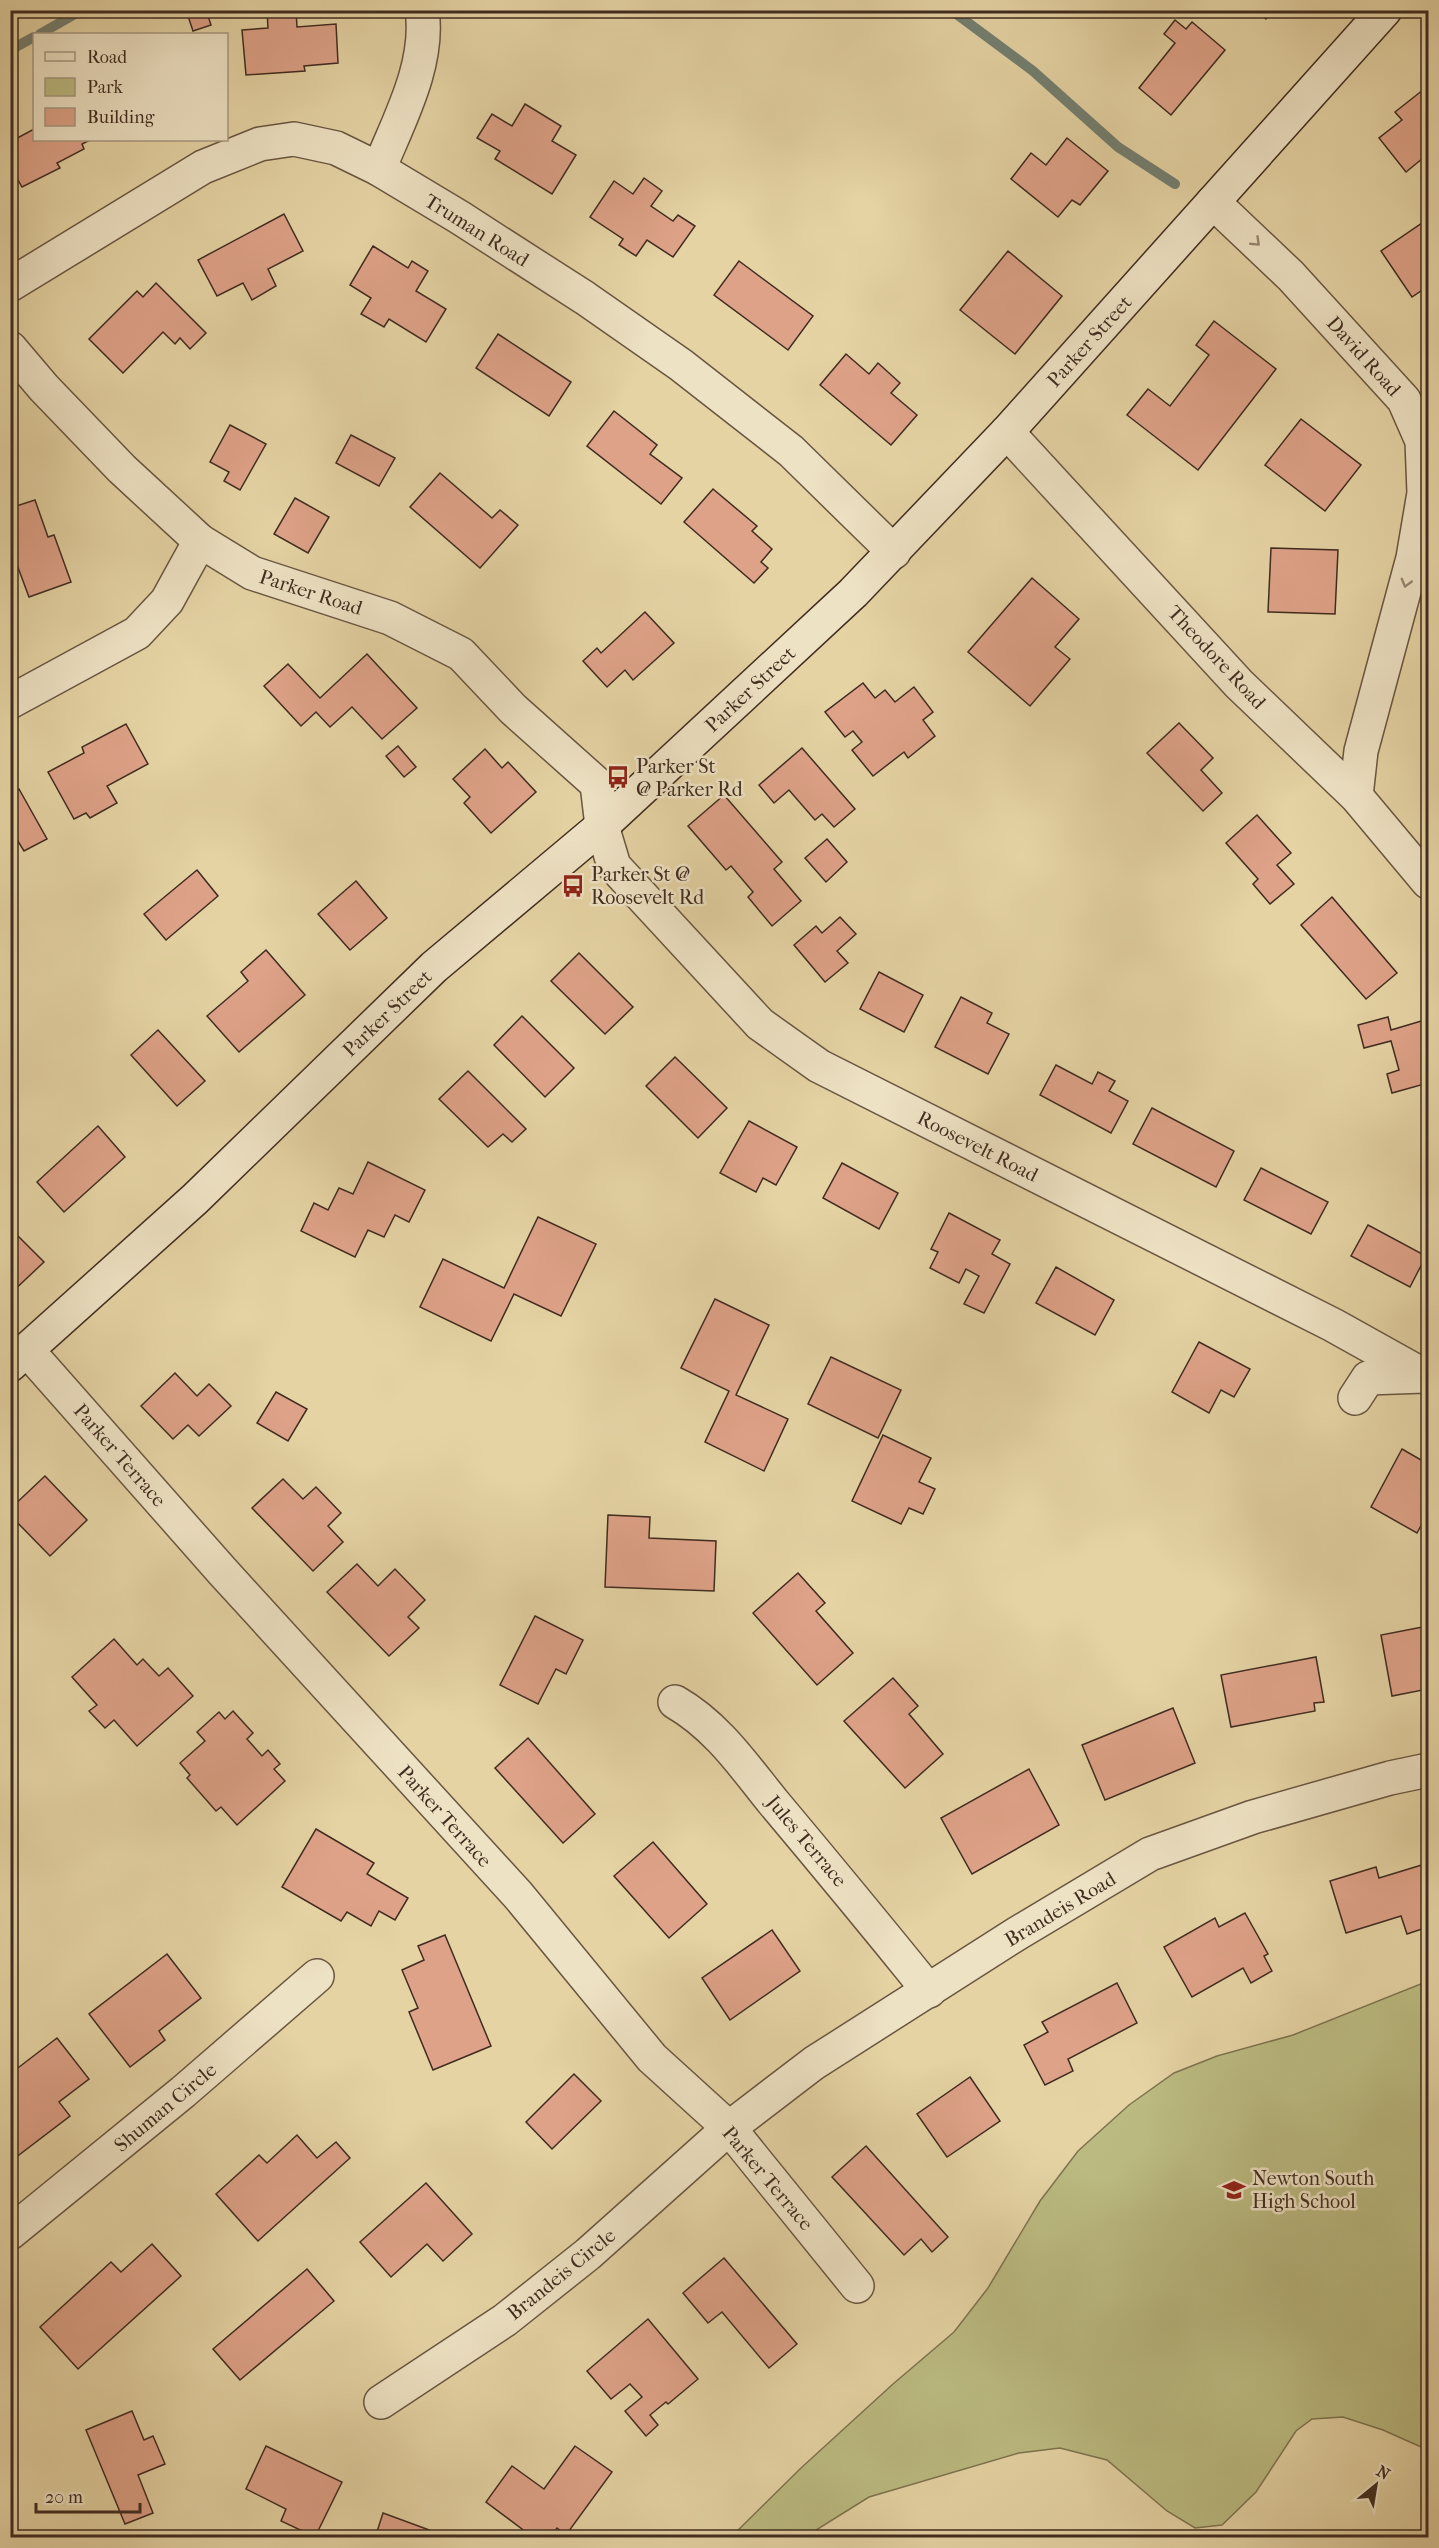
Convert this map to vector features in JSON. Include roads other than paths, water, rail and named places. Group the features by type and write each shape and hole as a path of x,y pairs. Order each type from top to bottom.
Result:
{"street":[{"path":"380,169 414,81 425,31 422,10"},
{"name":"Parker Street","path":"19,1357 195,1199 434,967 602,826 853,593 1007,432 1385,10"},
{"name":"Truman Road","path":"10,285 203,167 260,144 294,139 336,148 380,169 585,298 681,365 791,451 894,552"},
{"name":"David Road","path":"1213,202 1291,276 1404,400 1422,441 1424,493 1413,558 1361,751 1356,796"},
{"name":"Parker Road","path":"10,348 44,388 122,469 200,541 252,573 390,618 461,654 513,709 597,784 602,826"},
{"name":"Theodore Road","path":"1007,432 1239,684 1356,796 1428,882"},
{"path":"10,702 136,633 167,601 200,541"},
{"name":"Roosevelt Road","path":"602,826 614,866 760,1024 819,1066 1333,1325 1427,1375"},
{"name":"Parker Terrace","path":"19,1357 224,1572 518,1895 651,2058 729,2128 857,2286"},
{"path":"1355,1398 1368,1378 1427,1375"},
{"name":"Jules Terrace","path":"675,1702 698,1714 721,1737 929,1991"},
{"name":"Brandeis Road","path":"729,2128 814,2063 1018,1933 1150,1854 1253,1817 1390,1778 1428,1770"},
{"name":"Shuman Circle","path":"10,2233 183,2092 317,1977"},
{"name":"Brandeis Circle","path":"381,2402 505,2320 588,2254 729,2128"}],"waterway":[{"path":"42,33 82,10"},
{"path":"951,10 1033,71 1118,147 1175,184"},
{"path":"10,50 33,38"}],"place":[{"name":"Parker St @ Parker Rd","path":"618,777"},
{"name":"Parker St @ Roosevelt Rd","path":"573,886"},
{"name":"Newton South High School","path":"1234,2190"}]}
